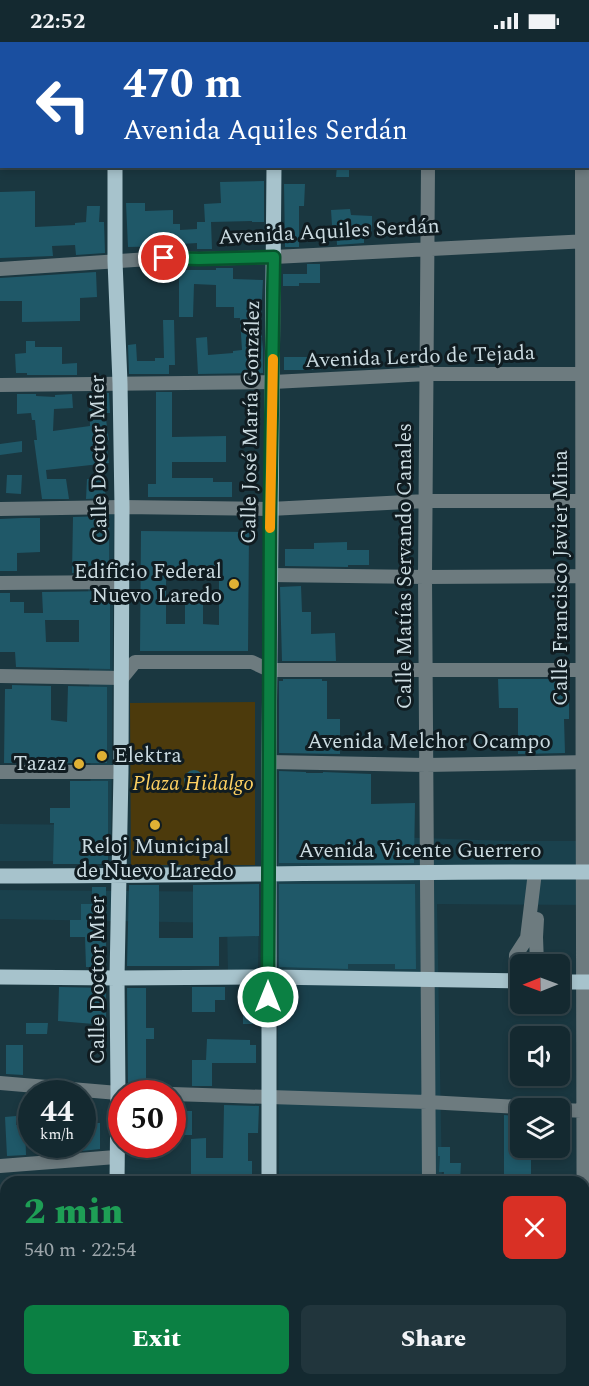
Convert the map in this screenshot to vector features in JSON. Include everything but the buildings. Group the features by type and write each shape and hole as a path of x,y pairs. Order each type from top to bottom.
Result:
{"main road":[{"name":"Calle Doctor Mier","path":"115,168 115,261 122,507 122,772 117,978 118,1080"},
{"name":"Calle José María González","path":"269,1176 269,670 274,168"},
{"name":"Avenida Vicente Guerrero","path":"0,876 586,872"},
{"path":"0,977 268,977 510,981"},
{"path":"570,982 586,982"},
{"name":"Calle Doctor Mier","path":"116,1158 117,1176"}],"street":[{"name":"Calle Matías Servando Canales","path":"429,168 425,577 429,1176"},
{"name":"Calle Francisco Javier Mina","path":"582,168 585,241 585,1176"},
{"name":"Avenida Aquiles Serdán","path":"0,269 164,258 274,257 585,241"},
{"name":"Avenida Lerdo de Tejada","path":"0,385 273,382 427,375 585,374"},
{"path":"0,509 122,507 270,509 426,501 585,502"},
{"path":"270,575 585,576"},
{"path":"0,583 122,582"},
{"path":"0,676 122,678 135,662 252,662 269,670 586,670"},
{"name":"Avenida Melchor Ocampo","path":"269,762 426,765 586,763"},
{"path":"0,772 122,772"},
{"path":"537,954 539,872"},
{"path":"517,954 527,938 539,872"},
{"path":"0,1083 108,1091"},
{"path":"186,1095 510,1106"},
{"path":"570,1110 586,1111"},
{"path":"0,1166 108,1158"}],"shaded area":[{"path":"114,509 111,861 0,861 0,824 91,825 87,511"},
{"path":"279,833 507,841 589,841 589,905 437,904 442,1176 279,1176 277,879"},
{"path":"0,890 259,892 258,975 228,973 227,923 0,919"}],"green space":[{"name":"Plaza Hidalgo","path":"255,702 255,865 131,865 130,703"}],"slow traffic":[{"path":"270,528 273,359"}],"place":[{"name":"Edificio Federal Nuevo Laredo","path":"234,584"},
{"name":"Elektra","path":"102,756"},
{"name":"Tazaz","path":"79,764"},
{"name":"Reloj Municipal de Nuevo Laredo","path":"155,825"}],"route":[{"path":"164,258 274,257 270,509 268,997"}]}
